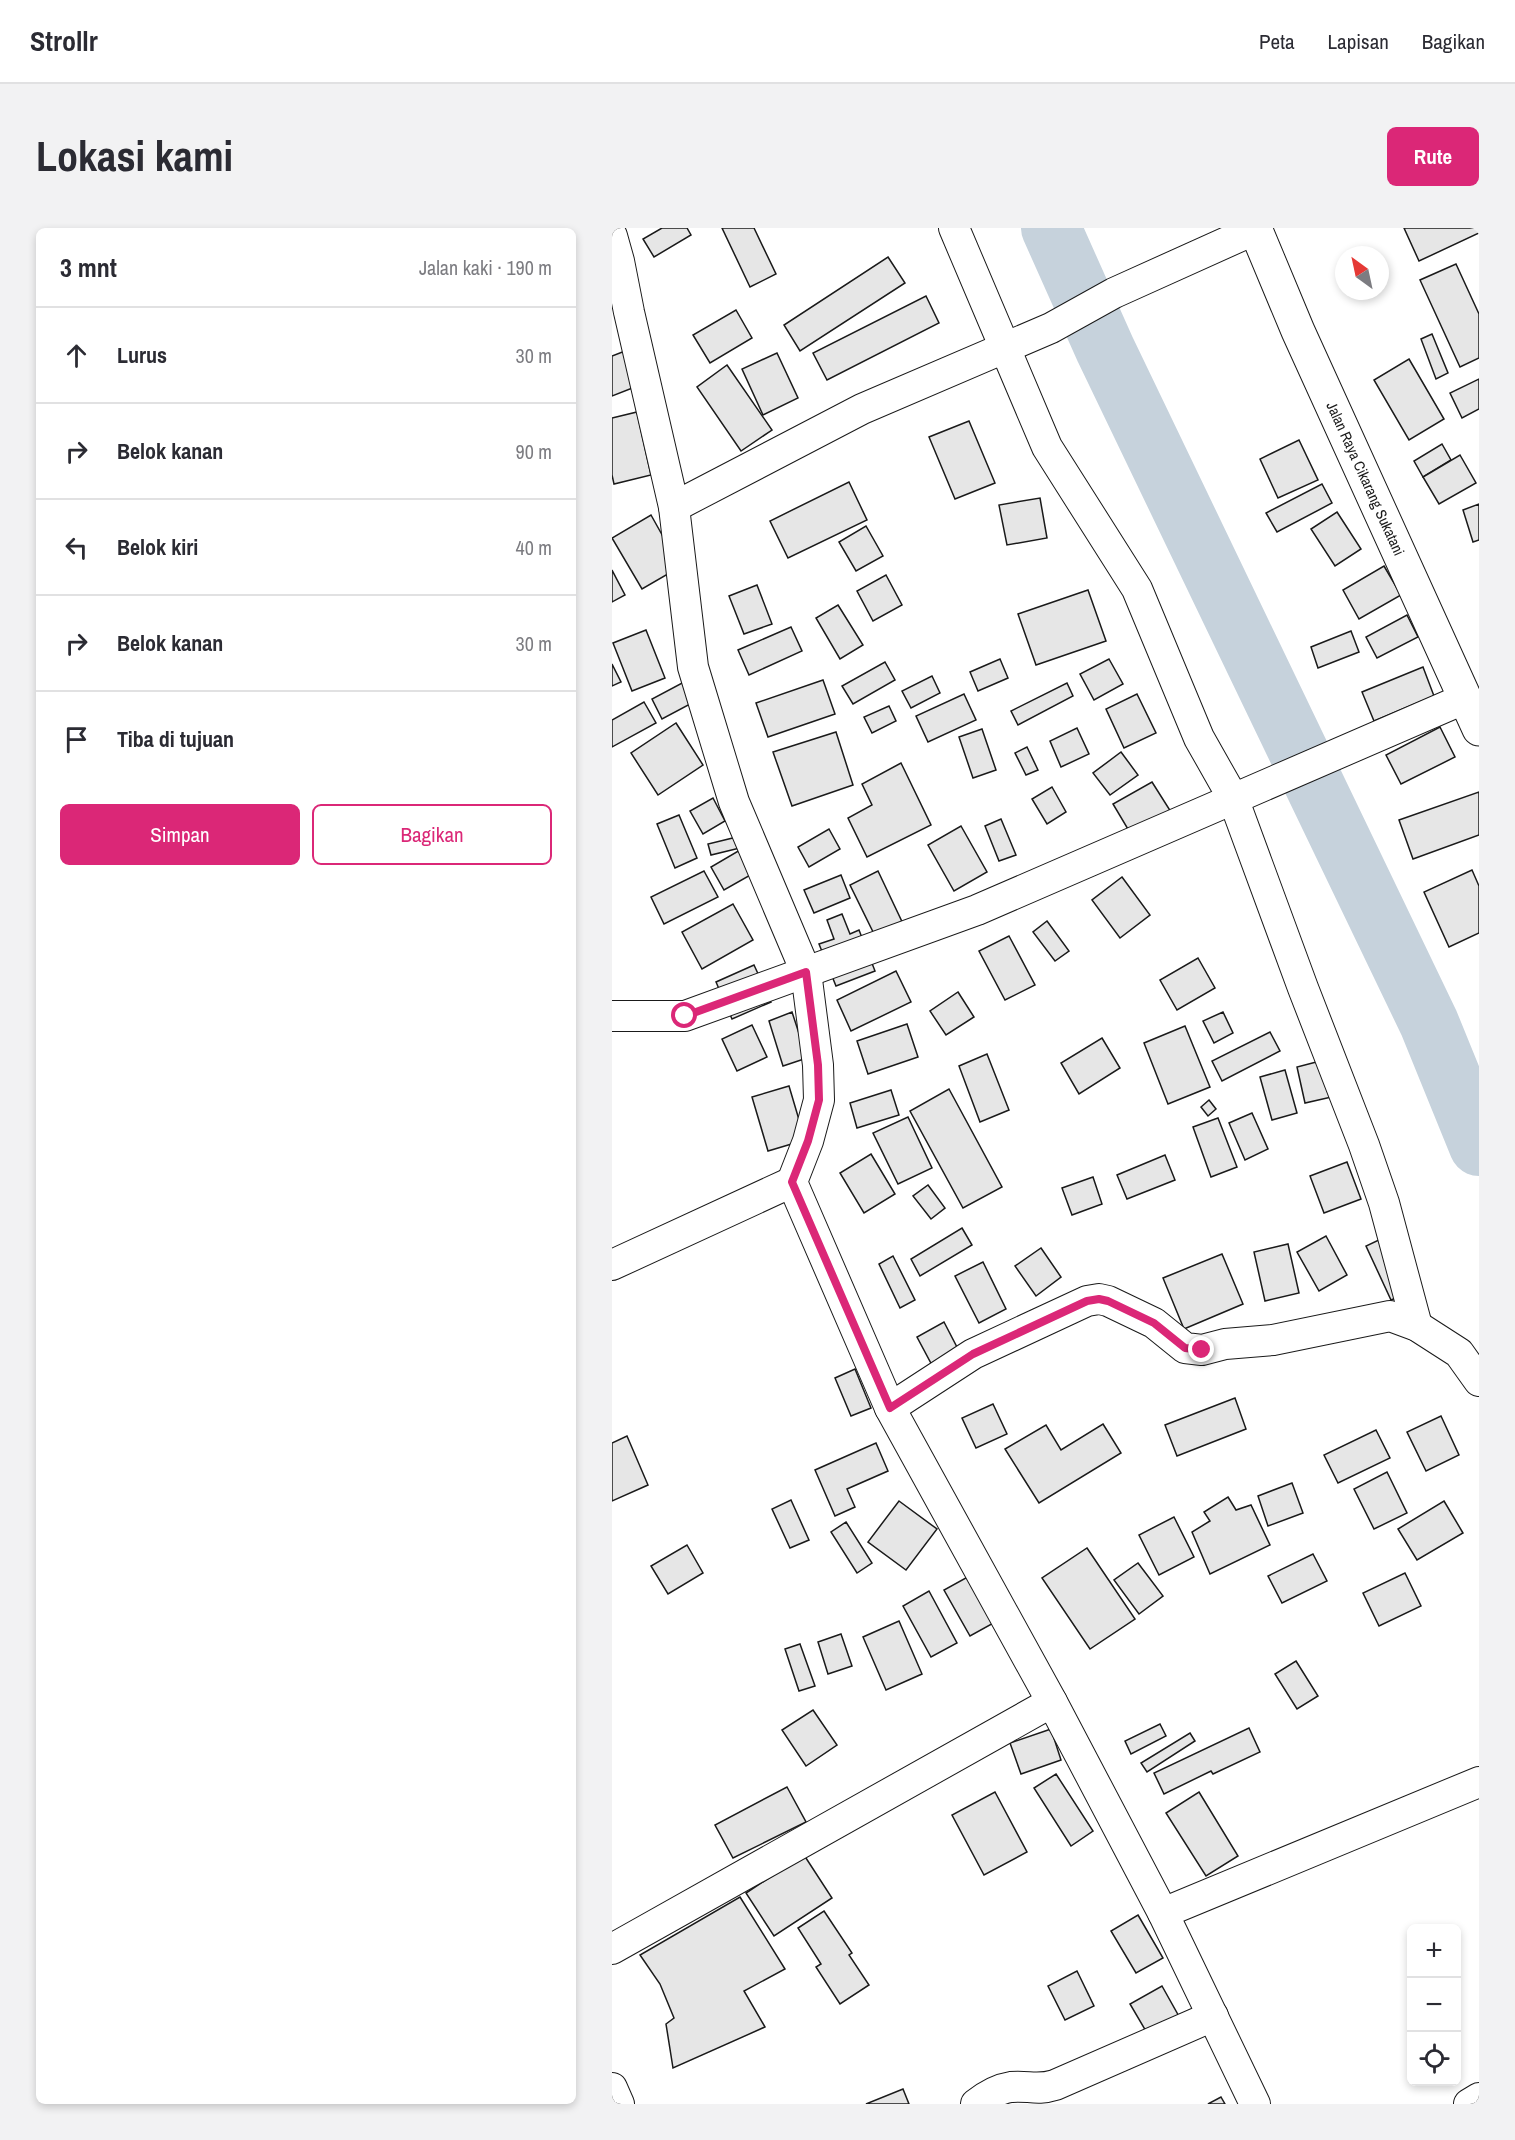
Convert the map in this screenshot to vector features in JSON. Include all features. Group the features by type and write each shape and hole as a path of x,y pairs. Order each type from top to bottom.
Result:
{"main road":[{"name":"Jalan Raya Cikarang Sukatani","path":"1255,229 1298,331 1479,729"}],"street":[{"path":"954,228 1047,447 1137,590 1199,738 1238,796 1303,988 1384,1203 1417,1326"},
{"path":"674,507 862,410 1051,328 1114,293 1255,229"},
{"path":"612,236 674,507 693,667 734,802 806,972 818,1065 819,1100 808,1141 792,1182 612,1265"},
{"path":"612,1017 685,1016 977,910 1466,698"},
{"path":"792,1182 890,1408 1052,1702 1163,1913 1255,2104"},
{"path":"890,1408 973,1354 1087,1301 1099,1299 1154,1323 1185,1348 1202,1350 1226,1344 1273,1340 1390,1316 1417,1326 1459,1353 1479,1381"},
{"path":"612,1949 1052,1702"},
{"path":"1163,1913 1479,1782"},
{"path":"976,2104 990,2094 1012,2087 1042,2089 1055,2085 1213,2016"},
{"path":"612,2088 619,2104"},
{"path":"1469,2104 1479,2098"}],"building":[{"path":"662,228 687,228 691,235 654,257 643,239"},
{"path":"722,228 754,228 776,274 750,287"},
{"path":"1404,228 1479,228 1479,233 1419,261"},
{"path":"888,257 905,283 800,351 784,325"},
{"path":"1456,264 1479,314 1479,358 1460,367 1420,280"},
{"path":"926,296 939,323 827,380 813,353"},
{"path":"736,310 752,338 710,363 693,335"},
{"path":"1432,334 1448,373 1436,379 1421,339"},
{"path":"625,351 640,385 612,396 612,356"},
{"path":"777,353 798,398 763,415 742,369"},
{"path":"1409,359 1444,419 1409,440 1374,380"},
{"path":"727,365 772,430 741,451 697,387"},
{"path":"1479,379 1479,409 1462,418 1450,393"},
{"path":"637,412 651,475 614,484 612,418"},
{"path":"969,421 995,483 955,499 929,437"},
{"path":"1299,440 1318,480 1278,498 1260,459"},
{"path":"1442,444 1451,460 1423,477 1414,461"},
{"path":"1460,455 1476,483 1439,504 1423,477"},
{"path":"849,482 867,520 788,558 770,521"},
{"path":"1322,484 1332,503 1277,532 1266,513"},
{"path":"1040,498 1047,538 1007,545 999,505"},
{"path":"1479,504 1479,540 1473,542 1463,510"},
{"path":"1337,512 1361,549 1335,566 1311,529"},
{"path":"651,515 680,567 642,589 612,538"},
{"path":"866,526 883,556 856,571 839,542"},
{"path":"1384,566 1401,595 1359,619 1343,590"},
{"path":"612,570 625,595 612,602"},
{"path":"886,575 902,605 873,621 857,591"},
{"path":"757,585 772,624 744,634 729,596"},
{"path":"1088,590 1106,641 1036,665 1018,614"},
{"path":"838,605 863,645 840,659 816,618"},
{"path":"1407,615 1418,637 1377,658 1366,637"},
{"path":"791,627 802,651 749,675 738,650"},
{"path":"646,630 665,678 632,691 613,643"},
{"path":"1351,631 1359,652 1318,668 1311,647"},
{"path":"1000,659 1008,678 978,691 970,672"},
{"path":"1109,659 1123,684 1094,700 1080,674"},
{"path":"885,662 895,680 853,704 842,686"},
{"path":"612,664 621,682 612,686"},
{"path":"1423,667 1434,696 1374,721 1362,692"},
{"path":"932,676 940,693 911,708 902,691"},
{"path":"823,680 835,714 768,737 756,703"},
{"path":"684,682 694,702 662,719 652,699"},
{"path":"1067,683 1073,696 1018,725 1011,711"},
{"path":"964,694 976,720 928,742 916,716"},
{"path":"1137,694 1156,733 1124,748 1106,709"},
{"path":"644,702 656,723 612,747 612,720"},
{"path":"889,706 896,721 872,733 864,717"},
{"path":"676,723 703,765 658,795 631,753"},
{"path":"1440,727 1455,757 1401,784 1386,755"},
{"path":"1077,728 1089,754 1061,767 1050,741"},
{"path":"982,729 996,770 973,778 959,737"},
{"path":"836,732 853,785 792,806 773,752"},
{"path":"1027,747 1038,770 1026,775 1015,753"},
{"path":"1121,752 1138,775 1110,795 1093,773"},
{"path":"901,763 931,825 867,857 848,818 872,805 862,784"},
{"path":"1152,782 1171,812 1132,836 1113,804"},
{"path":"1052,787 1066,812 1047,824 1032,799"},
{"path":"1479,792 1479,835 1413,859 1399,820"},
{"path":"713,798 725,821 703,834 690,811"},
{"path":"679,815 697,858 675,868 657,824"},
{"path":"1001,819 1016,855 999,861 985,826"},
{"path":"961,826 987,872 954,891 928,845"},
{"path":"829,829 840,849 809,867 798,847"},
{"path":"741,836 744,847 711,855 708,844"},
{"path":"740,850 754,873 724,890 711,867"},
{"path":"1472,870 1479,886 1479,933 1449,947 1424,892"},
{"path":"704,871 718,897 664,924 651,897"},
{"path":"878,871 905,928 878,942 850,885"},
{"path":"841,875 850,898 814,913 804,890"},
{"path":"1122,877 1150,915 1120,938 1092,900"},
{"path":"733,904 753,940 702,969 682,932"},
{"path":"842,914 850,934 859,930 875,971 836,986 819,944 834,939 827,920"},
{"path":"1047,921 1069,951 1055,961 1033,932"},
{"path":"1009,936 1035,985 1005,1000 979,951"},
{"path":"1198,958 1215,988 1177,1010 1160,980"},
{"path":"754,965 771,1002 732,1019 716,982"},
{"path":"896,971 911,1002 851,1031 837,1000"},
{"path":"958,992 974,1017 946,1035 930,1011"},
{"path":"792,1012 807,1058 783,1066 769,1021"},
{"path":"1223,1012 1233,1033 1214,1043 1203,1021"},
{"path":"907,1024 918,1057 868,1074 857,1041"},
{"path":"752,1025 767,1057 737,1071 722,1039"},
{"path":"1185,1026 1210,1087 1168,1104 1144,1043"},
{"path":"1270,1032 1280,1051 1222,1081 1212,1061"},
{"path":"1102,1038 1120,1068 1079,1094 1061,1063"},
{"path":"987,1054 1009,1110 980,1122 959,1066"},
{"path":"1328,1059 1336,1096 1305,1103 1297,1067"},
{"path":"1285,1070 1297,1113 1272,1120 1260,1077"},
{"path":"789,1086 805,1140 768,1151 752,1097"},
{"path":"949,1089 1002,1187 963,1208 910,1111"},
{"path":"891,1090 899,1115 857,1128 850,1103"},
{"path":"1209,1100 1216,1109 1208,1116 1201,1107"},
{"path":"1252,1113 1268,1149 1245,1160 1229,1123"},
{"path":"908,1117 932,1168 898,1184 873,1133"},
{"path":"1218,1118 1237,1167 1211,1177 1193,1127"},
{"path":"871,1154 895,1194 864,1213 840,1173"},
{"path":"1165,1155 1175,1180 1127,1199 1117,1175"},
{"path":"1347,1162 1361,1199 1324,1213 1310,1176"},
{"path":"1093,1177 1102,1204 1072,1215 1062,1188"},
{"path":"928,1185 945,1208 931,1219 913,1196"},
{"path":"962,1228 972,1245 920,1276 911,1259"},
{"path":"1326,1236 1347,1275 1319,1291 1297,1252"},
{"path":"1383,1238 1408,1293 1391,1300 1366,1246"},
{"path":"1288,1244 1299,1293 1265,1301 1254,1252"},
{"path":"1041,1248 1061,1277 1036,1296 1015,1266"},
{"path":"1222,1254 1243,1304 1184,1329 1163,1278"},
{"path":"893,1256 915,1300 900,1308 879,1264"},
{"path":"983,1262 1006,1309 979,1323 955,1276"},
{"path":"944,1322 960,1353 933,1367 917,1337"},
{"path":"855,1369 871,1408 851,1416 835,1378"},
{"path":"1235,1398 1246,1429 1177,1456 1165,1425"},
{"path":"993,1404 1007,1434 976,1448 962,1418"},
{"path":"1441,1416 1459,1455 1426,1471 1407,1432"},
{"path":"1103,1424 1121,1453 1039,1503 1005,1449 1046,1425 1061,1450"},
{"path":"1376,1430 1390,1458 1338,1483 1324,1455"},
{"path":"627,1436 648,1485 612,1501 612,1443"},
{"path":"876,1443 888,1471 847,1489 855,1507 835,1516 815,1470"},
{"path":"1387,1472 1407,1513 1374,1529 1354,1489"},
{"path":"1292,1483 1303,1513 1268,1526 1258,1496"},
{"path":"1228,1497 1236,1510 1251,1505 1270,1545 1210,1574 1192,1532 1210,1521 1204,1512"},
{"path":"791,1500 809,1540 790,1548 772,1509"},
{"path":"899,1501 937,1529 906,1570 868,1542"},
{"path":"1444,1501 1463,1533 1417,1560 1398,1529"},
{"path":"1174,1517 1194,1557 1159,1575 1139,1535"},
{"path":"846,1522 872,1563 857,1573 831,1532"},
{"path":"687,1545 703,1573 668,1594 651,1566"},
{"path":"1087,1548 1135,1619 1090,1649 1042,1578"},
{"path":"1313,1554 1327,1581 1282,1603 1268,1576"},
{"path":"1138,1563 1163,1596 1139,1614 1114,1580"},
{"path":"1405,1573 1421,1606 1379,1626 1363,1593"},
{"path":"973,1574 999,1620 970,1636 944,1590"},
{"path":"929,1591 957,1643 931,1657 903,1606"},
{"path":"899,1621 922,1674 886,1690 863,1637"},
{"path":"841,1634 852,1666 828,1674 818,1642"},
{"path":"800,1644 815,1686 799,1691 785,1649"},
{"path":"1296,1661 1318,1696 1297,1709 1275,1674"},
{"path":"813,1710 837,1745 806,1766 782,1730"},
{"path":"1160,1724 1166,1736 1131,1754 1125,1741"},
{"path":"1249,1728 1260,1752 1213,1774 1211,1771 1164,1794 1154,1773"},
{"path":"1051,1729 1061,1760 1021,1774 1010,1743"},
{"path":"1190,1733 1195,1741 1147,1772 1141,1763"},
{"path":"1056,1774 1093,1831 1071,1846 1034,1788"},
{"path":"787,1787 806,1822 733,1858 715,1825"},
{"path":"995,1792 1027,1852 984,1875 952,1815"},
{"path":"1199,1792 1238,1856 1206,1876 1166,1813"},
{"path":"804,1855 832,1898 774,1936 746,1893"},
{"path":"740,1897 785,1969 744,1991 765,2027 673,2068 666,2024 674,2018 660,1984 640,1955"},
{"path":"824,1911 852,1953 849,1955 869,1985 840,2004 816,1967 821,1964 798,1928"},
{"path":"1138,1915 1163,1958 1136,1973 1111,1931"},
{"path":"1077,1971 1094,2006 1065,2020 1048,1986"},
{"path":"1162,1986 1181,2020 1150,2038 1130,2004"},
{"path":"903,2089 909,2104 866,2104"},
{"path":"1221,2097 1225,2104 1208,2104"}],"waterway":[{"path":"1051,228 1105,349 1429,1023 1479,1146"}],"route":[{"path":"685,1016 806,972 818,1065 819,1100 808,1141 792,1182 890,1408 973,1354 1087,1301 1099,1299 1108,1301 1154,1323 1185,1348 1202,1350"}]}
